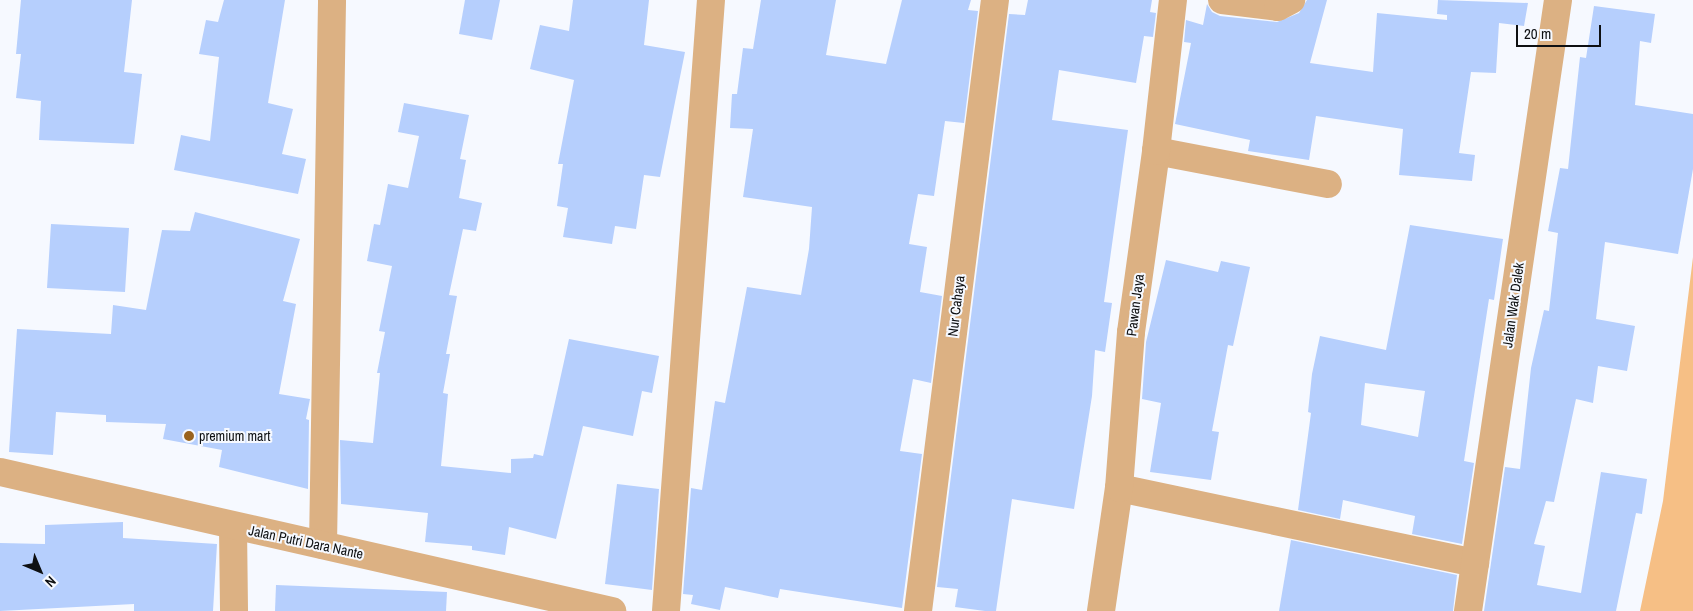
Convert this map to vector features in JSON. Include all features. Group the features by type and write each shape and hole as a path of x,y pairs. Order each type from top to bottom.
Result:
{"street":[{"path":"323,545 332,0"},
{"path":"666,611 712,0"},
{"name":"Nur Cahaya","path":"918,611 995,0"},
{"name":"Pawan Jaya","path":"1101,611 1119,488 1131,332 1156,151 1172,0"},
{"path":"1222,0 1278,7 1291,0"},
{"name":"Jalan Wak Dalek","path":"1468,611 1558,0"},
{"path":"1156,151 1328,184"},
{"name":"Jalan Putri Dara Nante","path":"0,472 233,527 323,545 603,610"},
{"path":"1119,488 1475,563"},
{"path":"233,527 234,611"}],"shaded area":[{"path":"1693,257 1693,611 1640,611 1663,501"}],"building":[{"path":"21,0 132,0 124,72 142,74 134,144 39,140 41,101 16,98 21,54 16,54"},
{"path":"224,0 285,0 268,103 293,109 282,154 306,159 298,194 174,170 181,135 210,141 219,57 199,54 206,20 218,22"},
{"path":"465,0 500,0 492,40 459,34"},
{"path":"573,0 649,0 644,45 685,52 660,177 644,175 636,229 615,226 612,244 563,237 568,208 557,206 563,164 558,164 574,80 530,69 540,25 569,31"},
{"path":"761,0 836,0 826,55 886,64 902,0 971,0 968,10 978,11 964,123 945,121 934,196 918,194 909,244 927,247 920,292 942,296 931,383 913,379 900,451 922,454 902,608 780,589 778,598 725,587 720,610 691,604 693,595 683,594 691,488 702,490 715,401 725,403 747,287 801,295 809,249 812,207 743,197 753,129 730,128 732,94 737,94 743,48 753,49"},
{"path":"1028,0 1152,0 1150,12 1156,13 1153,37 1144,36 1136,83 1059,70 1052,120 1128,130 1104,302 1112,303 1105,352 1095,350 1092,396 1074,509 1012,499 996,611 985,611 955,607 958,589 937,587 1009,14 1025,15"},
{"path":"1307,0 1327,0 1310,63 1373,72 1377,13 1447,20 1447,15 1437,14 1438,0 1528,3 1524,26 1499,23 1496,73 1471,72 1459,153 1475,155 1472,181 1399,175 1403,129 1316,116 1309,160 1248,151 1250,140 1175,124 1191,43 1184,42 1186,20 1203,25 1207,4 1212,12 1220,16 1277,22 1299,13"},
{"path":"1594,6 1655,14 1651,43 1640,41 1635,105 1693,114 1693,169 1678,254 1605,242 1596,319 1635,326 1627,371 1598,366 1593,403 1576,399 1554,502 1546,501 1534,544 1545,546 1537,585 1581,593 1601,472 1647,479 1642,514 1636,513 1616,611 1484,611 1505,467 1520,469 1531,368 1544,310 1549,311 1558,233 1548,231 1560,168 1568,169 1580,57 1586,58"},
{"path":"404,103 469,115 460,159 466,160 459,198 482,203 476,231 463,229 449,295 457,296 446,354 450,354 443,393 448,394 441,466 511,473 511,459 533,458 534,454 543,456 569,339 659,356 652,393 642,391 633,436 583,426 556,539 509,527 505,555 472,550 472,546 425,542 428,513 341,504 340,440 373,443 380,373 377,373 385,332 379,331 392,266 367,261 374,224 380,225 388,184 408,188 419,136 398,132"},
{"path":"195,212 300,239 283,301 296,304 279,394 310,399 306,419 309,420 308,489 219,467 222,450 163,439 166,424 106,422 106,415 56,412 53,455 9,452 17,329 111,334 113,305 146,310 162,230 190,231"},
{"path":"51,224 129,228 125,292 47,288"},
{"path":"1410,225 1503,239 1494,300 1489,299 1464,461 1474,463 1462,544 1412,534 1415,516 1343,500 1340,519 1298,510 1311,413 1308,412 1312,374 1320,336 1386,350","holes":["1365,383 1425,391 1418,437 1361,425"]},
{"path":"1166,260 1218,272 1221,261 1250,267 1233,346 1228,345 1212,431 1219,432 1211,480 1150,472 1161,403 1142,399 1146,342"},
{"path":"617,484 659,489 652,590 605,584"},
{"path":"123,522 123,538 217,544 213,611 134,611 134,604 0,611 0,543 45,544 45,525"},
{"path":"1291,540 1457,575 1453,611 1279,611"},
{"path":"276,585 447,592 446,611 275,611"}],"place":[{"name":"premium mart","path":"189,436"}]}
